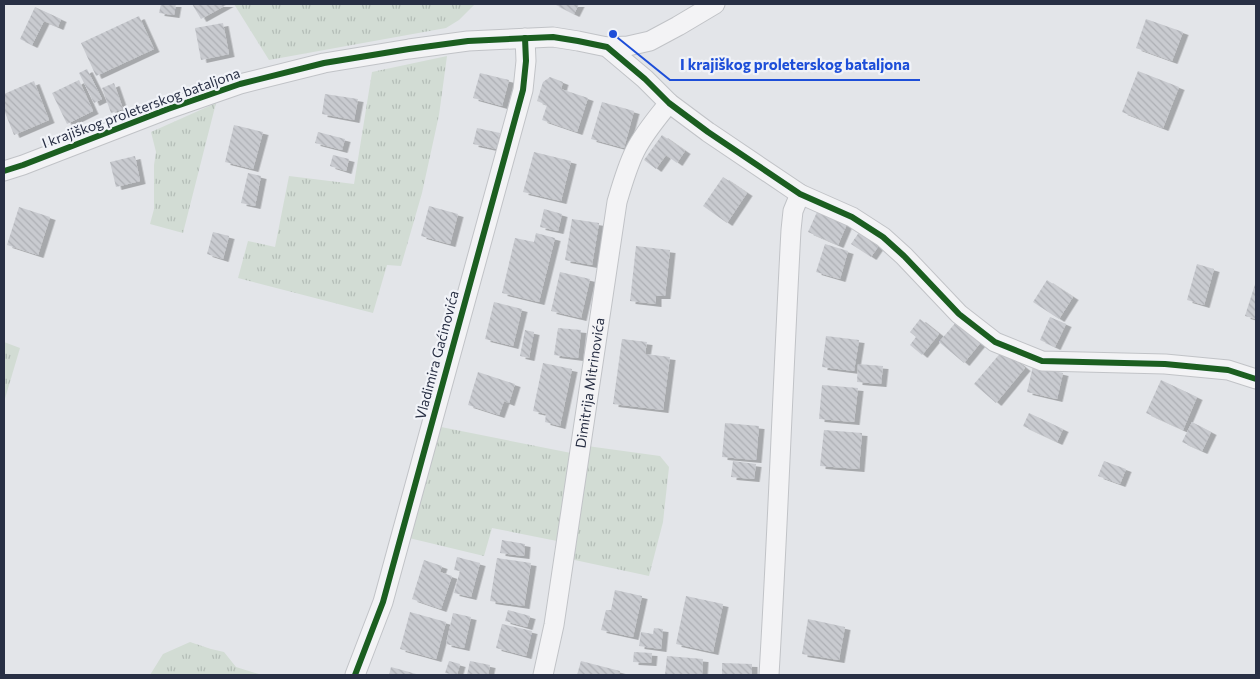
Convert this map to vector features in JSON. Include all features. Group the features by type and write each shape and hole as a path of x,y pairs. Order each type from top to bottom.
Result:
{"street":[{"path":"607,48 628,46 650,40 715,4"},
{"name":"I krajiškog proleterskog bataljona","path":"4,171 168,109 240,84 284,72 324,63 468,41 553,37 578,41 607,48 645,79 669,103 708,132 800,194 852,217 883,237 904,256 959,314 995,342 1042,361 1156,363 1228,370 1256,379"},
{"name":"Vladimira Gaćinovića","path":"355,675 383,602 523,90 526,61 524,38"},
{"path":"645,79 642,60 650,40"},
{"name":"Dimitrija Mitrinovića","path":"543,675 554,625 617,202 623,180 635,151 648,129 669,103"},
{"path":"769,675 791,230 793,211 800,194"}],"green space":[{"path":"234,4 475,4 459,20 446,28 269,60"},
{"path":"447,56 439,115 422,193 401,266 387,265 373,313 238,278 248,241 275,247 289,176 354,184 372,72"},
{"path":"216,103 183,233 150,224 154,209 154,165 156,152 151,132"},
{"path":"4,342 20,348 4,402"},
{"path":"441,427 571,453 557,541 492,528 484,556 409,538"},
{"path":"587,446 660,456 669,467 663,522 649,576 570,559"},
{"path":"190,642 224,652 236,667 262,675 150,675 163,654"}],"building":[{"path":"161,4 176,4 174,15 159,13"},
{"path":"192,4 228,4 201,19"},
{"path":"554,4 579,4 574,14"},
{"path":"35,7 61,19 58,27 44,21 32,45 20,39"},
{"path":"139,16 154,49 96,76 81,43"},
{"path":"1146,19 1183,32 1172,61 1136,48"},
{"path":"223,23 229,54 201,60 195,28"},
{"path":"87,69 102,99 94,103 79,73"},
{"path":"1138,71 1179,87 1163,128 1122,112"},
{"path":"480,73 509,80 502,106 473,98"},
{"path":"550,77 563,82 561,89 588,98 577,132 542,120 547,105 537,101 543,82"},
{"path":"79,80 93,111 67,124 52,93"},
{"path":"34,81 49,120 14,135 4,110 4,94"},
{"path":"114,83 123,109 111,113 102,88"},
{"path":"325,94 358,99 354,120 322,114"},
{"path":"602,102 634,111 624,148 591,139"},
{"path":"234,125 263,132 253,169 225,162"},
{"path":"477,128 500,133 496,149 473,144"},
{"path":"318,132 345,139 342,150 315,143"},
{"path":"662,135 685,151 677,163 666,155 656,169 644,160"},
{"path":"534,152 571,161 561,201 523,192"},
{"path":"333,155 349,159 346,171 330,166"},
{"path":"135,156 140,181 116,187 110,162"},
{"path":"248,173 261,176 255,206 241,203"},
{"path":"723,177 747,193 727,223 703,206"},
{"path":"429,206 458,214 450,244 421,236"},
{"path":"19,207 50,217 38,255 7,245"},
{"path":"544,209 562,214 558,231 540,227"},
{"path":"817,212 847,224 838,245 808,232"},
{"path":"572,219 599,223 592,265 565,260"},
{"path":"862,228 882,241 871,257 851,244"},
{"path":"213,232 229,236 223,259 207,254"},
{"path":"536,233 555,238 539,302 502,293 515,238 534,242"},
{"path":"825,244 848,251 840,279 816,272"},
{"path":"636,246 670,250 665,296 656,296 656,304 630,301"},
{"path":"1197,264 1214,269 1204,305 1187,300"},
{"path":"560,272 590,279 581,318 551,311"},
{"path":"1047,280 1073,297 1059,319 1033,302"},
{"path":"1256,281 1256,319 1245,316"},
{"path":"494,302 522,309 513,346 485,339"},
{"path":"1050,317 1066,324 1055,347 1040,340"},
{"path":"920,319 939,334 922,355 910,345 916,337 910,332"},
{"path":"957,321 982,341 964,363 939,342"},
{"path":"558,328 581,330 578,358 554,355"},
{"path":"525,330 534,332 529,358 520,356"},
{"path":"826,336 859,340 854,371 822,367"},
{"path":"622,339 647,342 645,354 670,357 663,410 613,404"},
{"path":"1003,350 1025,368 996,403 974,384"},
{"path":"543,363 572,369 560,426 545,422 546,414 533,411"},
{"path":"858,364 883,366 881,384 857,382"},
{"path":"1033,366 1063,373 1057,399 1027,392"},
{"path":"478,372 515,384 509,403 504,401 499,415 468,405"},
{"path":"1161,380 1197,397 1183,430 1146,413"},
{"path":"822,385 858,388 854,422 819,419"},
{"path":"1029,413 1063,429 1057,442 1023,426"},
{"path":"1192,422 1211,432 1202,451 1182,442"},
{"path":"725,423 759,426 756,460 722,457"},
{"path":"824,430 862,433 859,469 820,466"},
{"path":"733,461 756,464 754,479 731,477"},
{"path":"1104,461 1126,469 1120,484 1098,476"},
{"path":"502,540 525,544 524,556 500,553"},
{"path":"457,557 480,563 471,597 454,593 460,571 454,570"},
{"path":"497,558 531,563 524,606 490,601"},
{"path":"424,560 442,566 440,572 452,576 441,609 412,599"},
{"path":"615,590 642,596 633,637 601,630 606,610 611,610"},
{"path":"686,596 723,604 713,652 676,644"},
{"path":"508,610 530,616 527,627 505,621"},
{"path":"410,612 446,622 436,659 400,649"},
{"path":"453,613 471,617 464,648 446,644"},
{"path":"808,619 845,627 839,660 802,654"},
{"path":"502,624 532,631 526,656 496,648"},
{"path":"654,628 663,629 661,649 639,646 641,632 653,634"},
{"path":"634,652 652,653 651,663 633,662"},
{"path":"667,656 703,659 702,675 665,675"},
{"path":"449,661 460,664 457,675 445,673"},
{"path":"470,661 490,665 488,675 467,675"},
{"path":"581,661 620,671 619,675 577,675"},
{"path":"722,663 752,664 752,675 722,675"},
{"path":"391,667 420,675 389,675"}],"cycle path":[{"path":"4,171 240,84 324,63 468,41 553,37 578,41 607,47 645,79 669,103 708,132 800,194 852,217 883,237 904,256 959,314 995,342 1042,361 1165,364 1228,370 1256,379"},
{"path":"355,675 383,602 523,90 526,61 525,38"}],"place":[{"name":"I krajiškog proleterskog bataljona","path":"613,34"}]}
